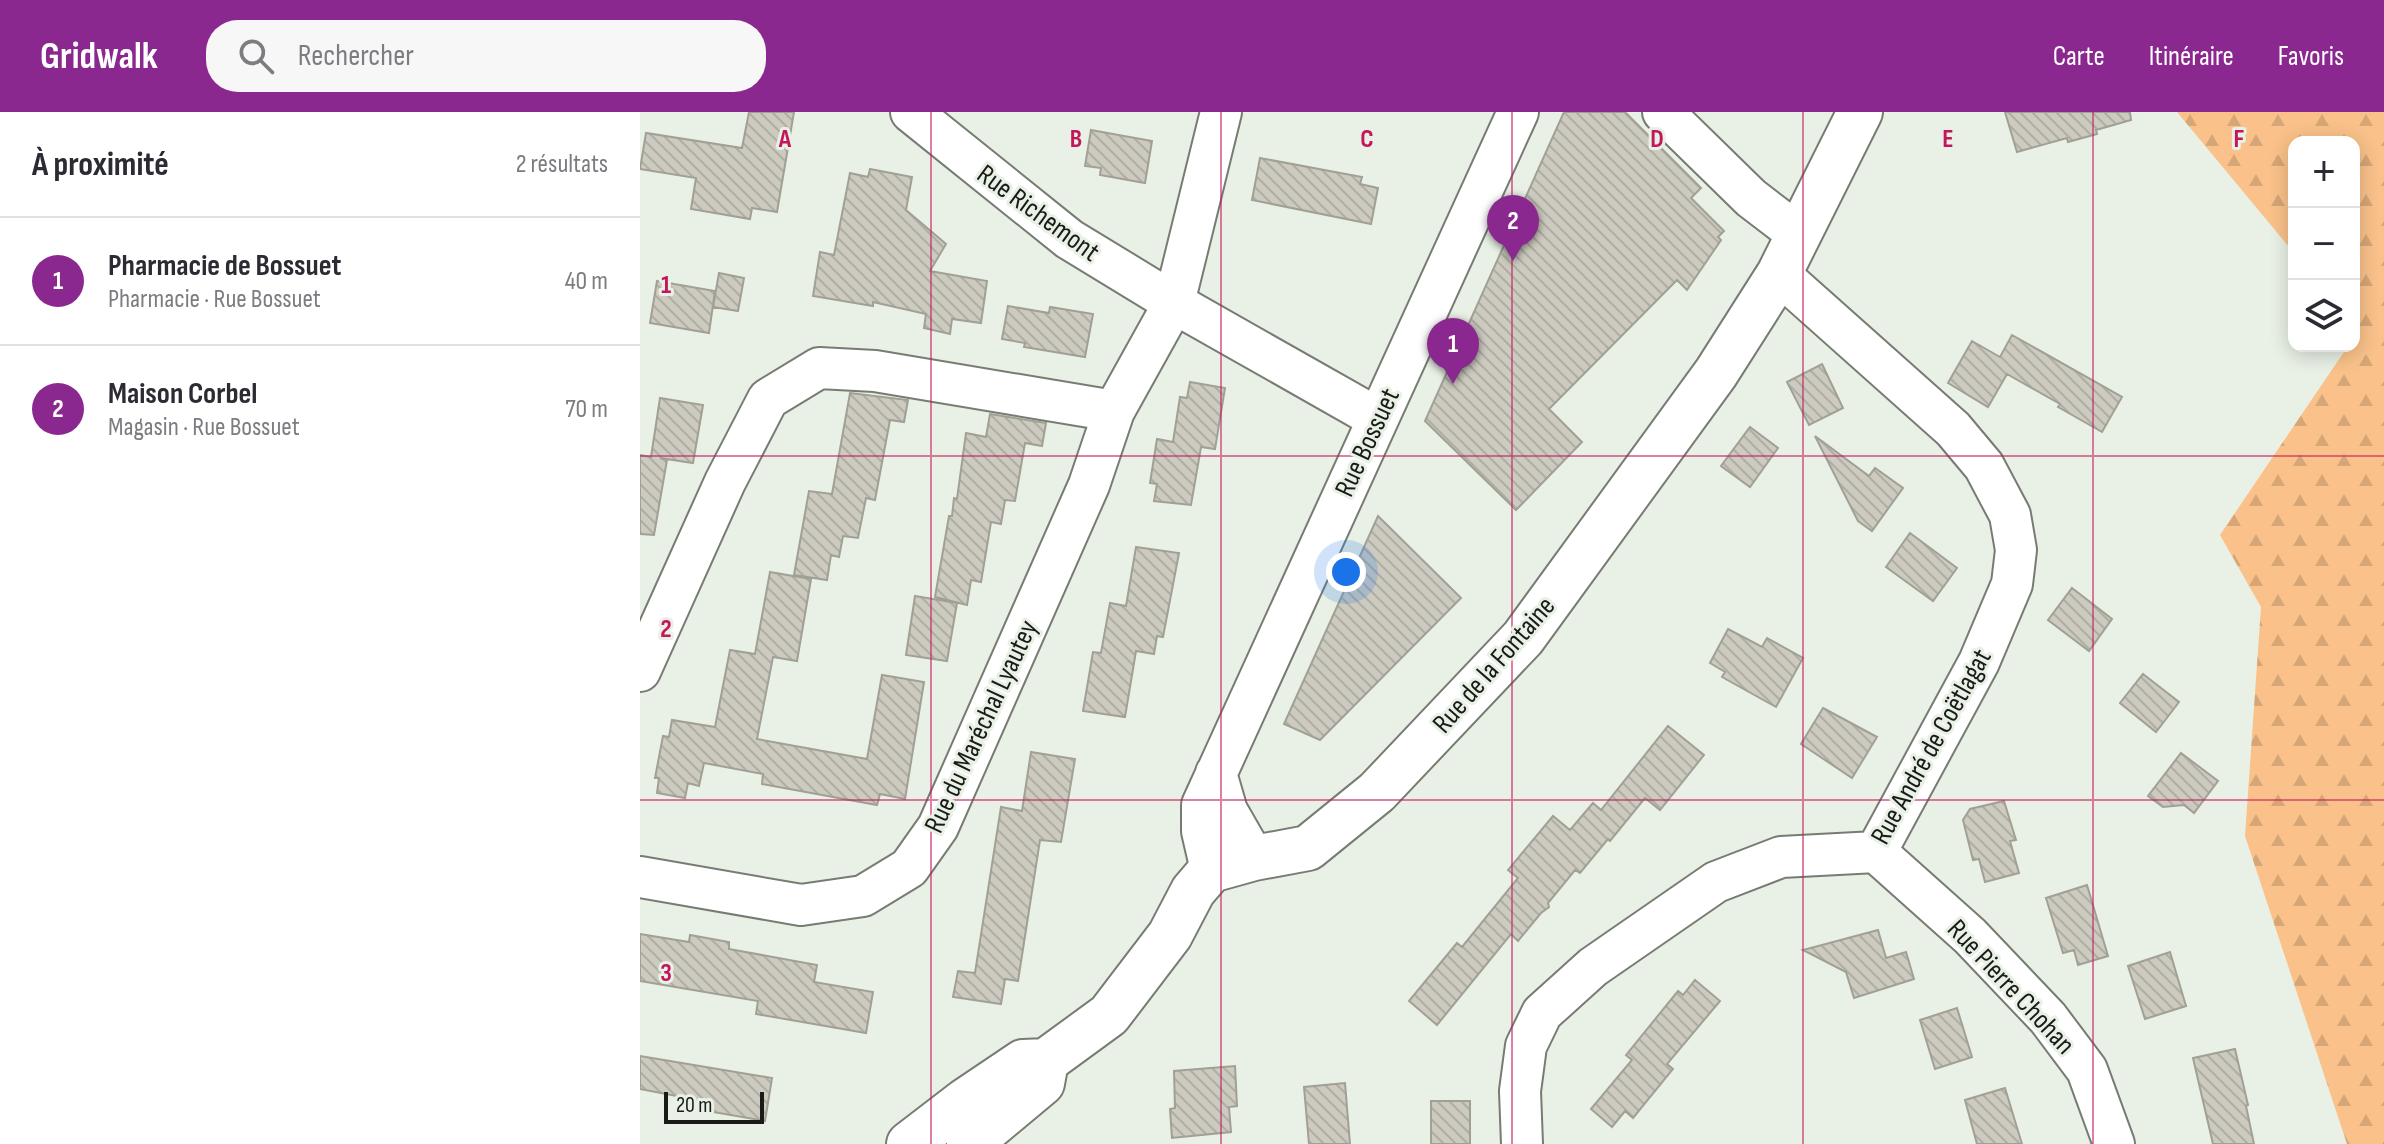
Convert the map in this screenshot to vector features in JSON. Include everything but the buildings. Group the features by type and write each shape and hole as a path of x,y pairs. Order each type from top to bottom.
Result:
{"main road":[{"name":"Rue de la Fontaine","path":"1211,870 1308,848 1377,792 1523,638 1716,373 1779,274 1860,112"},
{"path":"909,1144 982,1129 1023,1062 1046,1061 1109,1015 1170,935 1193,891 1211,870"}],"street":[{"name":"Rue Richemont","path":"911,112 1069,239 1174,303 1377,418"},
{"path":"1174,303 1221,112"},
{"name":"Rue Bossuet","path":"1211,870 1202,831 1202,805 1518,112"},
{"path":"1663,112 1744,191 1798,234"},
{"name":"Rue André de Coëtlagat","path":"1522,1144 1520,1091 1526,1046 1542,1013 1593,967 1716,882 1781,857 1876,852 1979,662 2012,584 2016,550 2010,515 1984,466 1953,429 1779,274"},
{"name":"Rue du Maréchal Lyautey","path":"640,877 801,905 863,896 909,868 938,827 1089,485 1114,411 1174,303"},
{"path":"640,671 725,482 768,399 819,368 875,371 1114,411"},
{"path":"1216,773 1227,811 1254,858"},
{"name":"Rue Pierre Chohan","path":"1876,852 1970,936 2048,1018 2087,1070 2114,1144"}],"green space":[{"path":"2177,112 2384,112 2384,1144 2347,1144 2245,836 2261,607 2220,535 2344,352 2360,352 2360,136 2288,136 2288,246"}],"place":[{"name":"Maison Corbel","path":"1513,261"},
{"name":"Pharmacie de Bossuet","path":"1453,384"}]}
